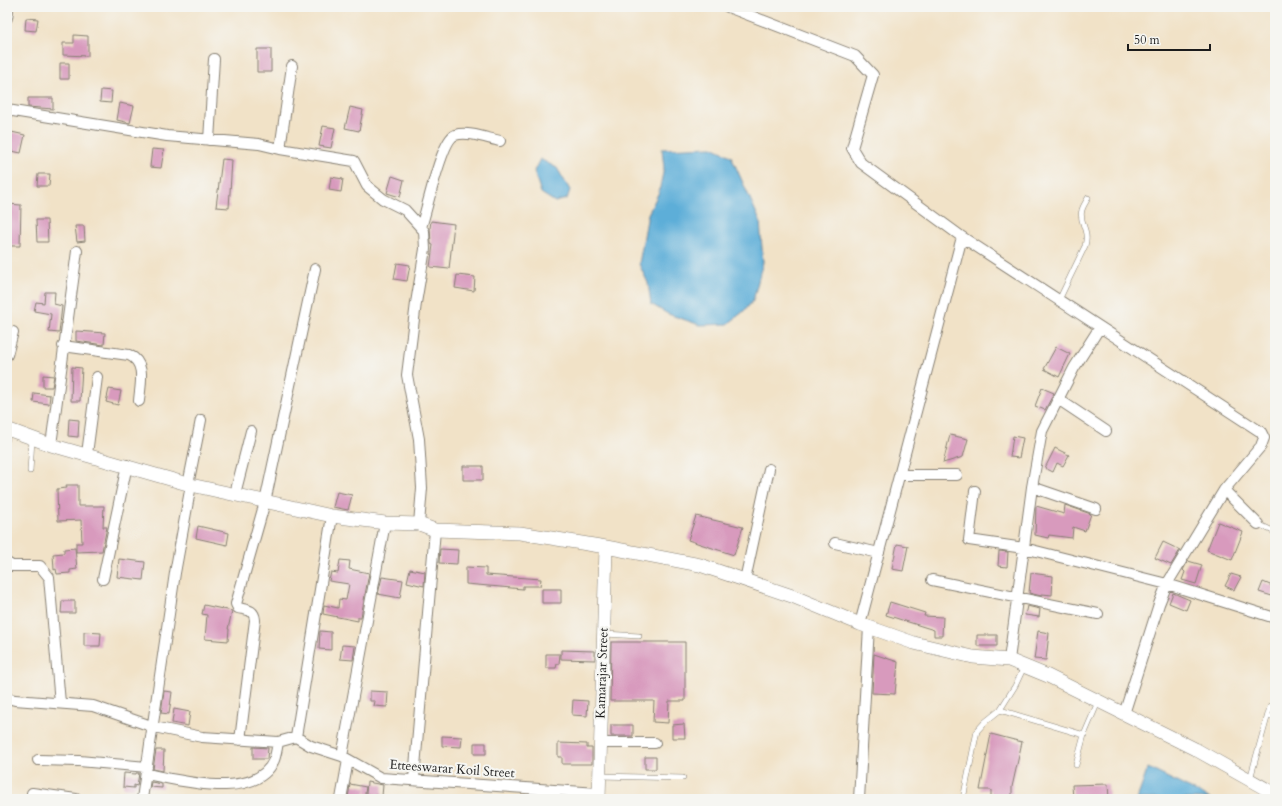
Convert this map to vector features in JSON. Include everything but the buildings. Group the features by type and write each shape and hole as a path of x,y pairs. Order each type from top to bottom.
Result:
{"street":[{"path":"728,7 855,56 873,75 852,148 861,163 962,237 1261,432 1264,438 1261,446 1224,490 1167,584 1158,604 1131,687 1124,714"},
{"path":"209,140 214,59"},
{"path":"280,150 292,66"},
{"path":"7,110 166,136 259,144 280,150 354,161 367,186 383,199 405,210 424,231 425,249 416,303 407,375 419,439 422,488 419,524"},
{"path":"421,227 441,155 446,143 453,136 464,133 500,141"},
{"path":"859,799 864,625 879,553 962,237"},
{"path":"51,445 63,346 77,251"},
{"path":"240,740 255,614 252,611 238,608 236,604 266,502 315,269"},
{"path":"1008,660 1018,598 1032,487 1042,431 1087,344 1100,327"},
{"path":"7,354 13,332"},
{"path":"63,346 135,358 139,362 141,372 139,401"},
{"path":"87,454 97,377"},
{"path":"1058,399 1106,431"},
{"path":"142,799 154,727 175,574 201,420"},
{"path":"235,494 251,431"},
{"path":"7,433 32,438 51,445 87,454 189,485 332,516 385,523 419,524 435,530 520,533 606,546 700,566 792,596 864,625 937,649 973,657 1008,660 1048,676 1195,749 1275,794"},
{"path":"103,579 127,466"},
{"path":"745,580 769,469"},
{"path":"900,475 957,475"},
{"path":"1032,487 1096,509"},
{"path":"1224,490 1258,524"},
{"path":"975,491 969,540 1024,548 1167,584 1275,618"},
{"path":"7,698 15,700 93,706 154,727 202,737 278,742 296,737 332,516"},
{"path":"341,799 345,758 385,523"},
{"path":"414,779 435,530"},
{"path":"835,543 879,553"},
{"name":"Kamarajar Street","path":"599,796 606,546"},
{"path":"7,563 12,566 40,566 49,577 60,703"},
{"path":"932,580 1098,614"},
{"name":"Etteeswarar Koil Street","path":"296,737 311,746 345,758 381,778 414,779 599,796"},
{"path":"38,760 79,761 147,771 194,783 220,785 249,783 262,776 268,769 274,760 278,742"},
{"path":"600,743 655,743"},
{"path":"32,793 76,799"}],"lane":[{"path":"1059,300 1087,239 1081,211 1088,198"},
{"path":"30,471 32,438"},
{"path":"1258,524 1275,532"},
{"path":"604,634 639,636"},
{"path":"963,799 978,731 985,722 1000,710 1015,686 1024,667"},
{"path":"1076,765 1084,735 1098,701"},
{"path":"1250,780 1270,707"},
{"path":"1000,710 1084,735"},
{"path":"1268,716 1275,718"},
{"path":"599,776 683,778"}],"water":[{"path":"712,147 731,156 760,221 763,262 753,301 744,311 728,324 700,325 668,314 651,304 648,283 639,264 648,214 659,192 664,168 662,149"},
{"path":"540,159 557,168 570,190 567,199 555,202 541,193 534,171"},
{"path":"1148,768 1211,799 1137,799"}]}
